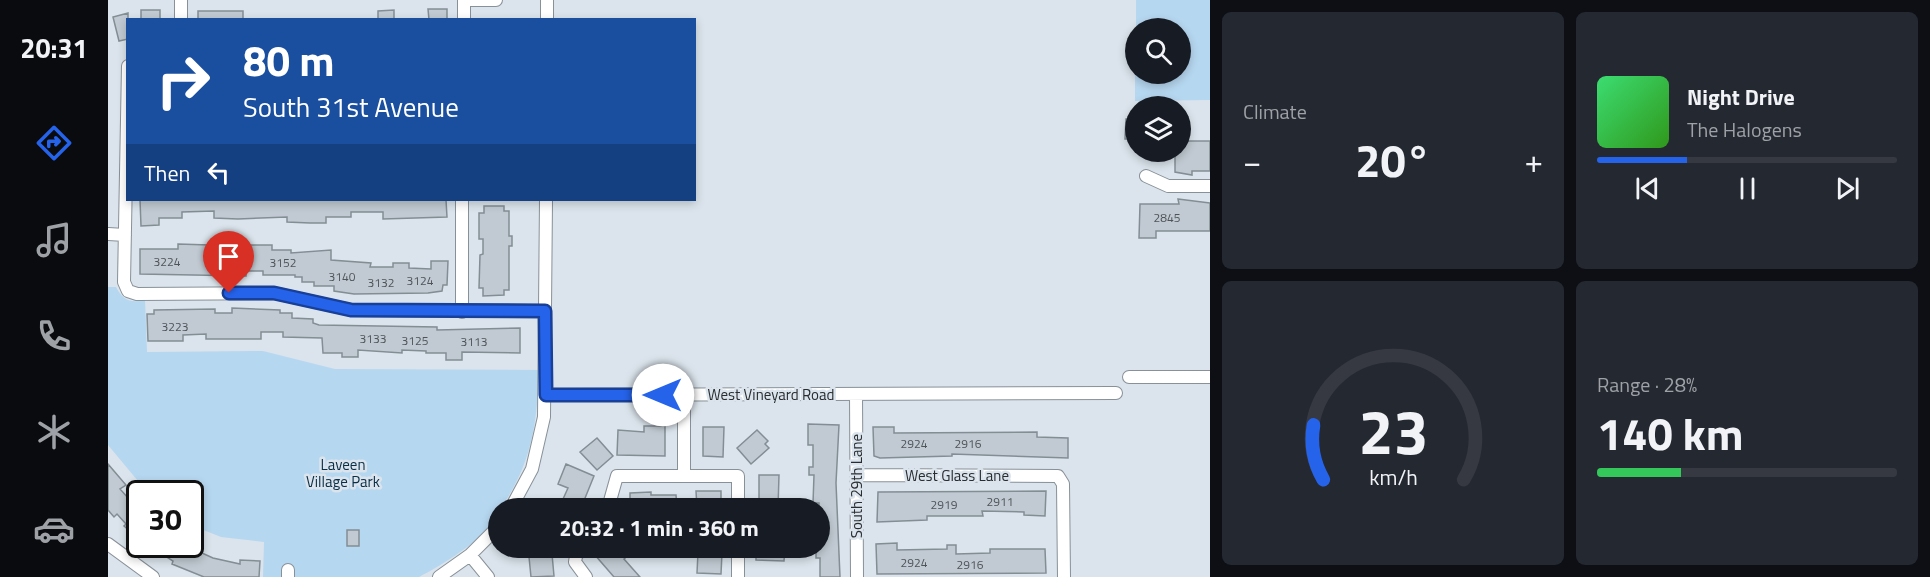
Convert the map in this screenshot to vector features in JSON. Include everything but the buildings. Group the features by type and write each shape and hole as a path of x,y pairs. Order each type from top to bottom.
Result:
{"street":[{"path":"181,0 181,18"},
{"path":"464,18 464,0 496,0"},
{"path":"547,18 548,0"},
{"path":"126,177 124,282 128,291 137,294 274,293 351,310 545,311"},
{"path":"1146,177 1168,186 1210,186"},
{"path":"462,201 462,312"},
{"path":"517,498 526,483 537,454 546,395 546,201"},
{"path":"108,234 125,235"},
{"path":"1129,377 1210,377"},
{"name":"West Vineyard Road","path":"546,395 1116,393"},
{"name":"South 29th Lane","path":"856,394 857,577"},
{"path":"684,395 684,476"},
{"path":"611,498 617,476 738,476 738,498"},
{"name":"West Glass Lane","path":"856,476 1058,476 1063,484 1064,577"},
{"path":"439,577 470,555 488,537"},
{"path":"108,544 153,577"},
{"path":"470,555 488,577"},
{"path":"576,558 575,562 586,577"},
{"path":"738,558 738,577"}],"green space":[{"path":"1136,0 1210,0 1210,100 1191,100 1191,96 1135,96 1135,84 1191,84 1191,18 1136,18"},
{"name":"Laveen Village Park","path":"108,287 116,287 128,300 145,300 147,352 263,351 335,369 539,370 537,408 531,442 520,475 511,491 507,498 488,498 488,528 478,538 440,566 419,577 263,577 264,542 221,537 204,530 204,480 137,480 108,445"}],"route":[{"path":"229,293 274,293 351,310 545,311 546,395 663,395"}]}
